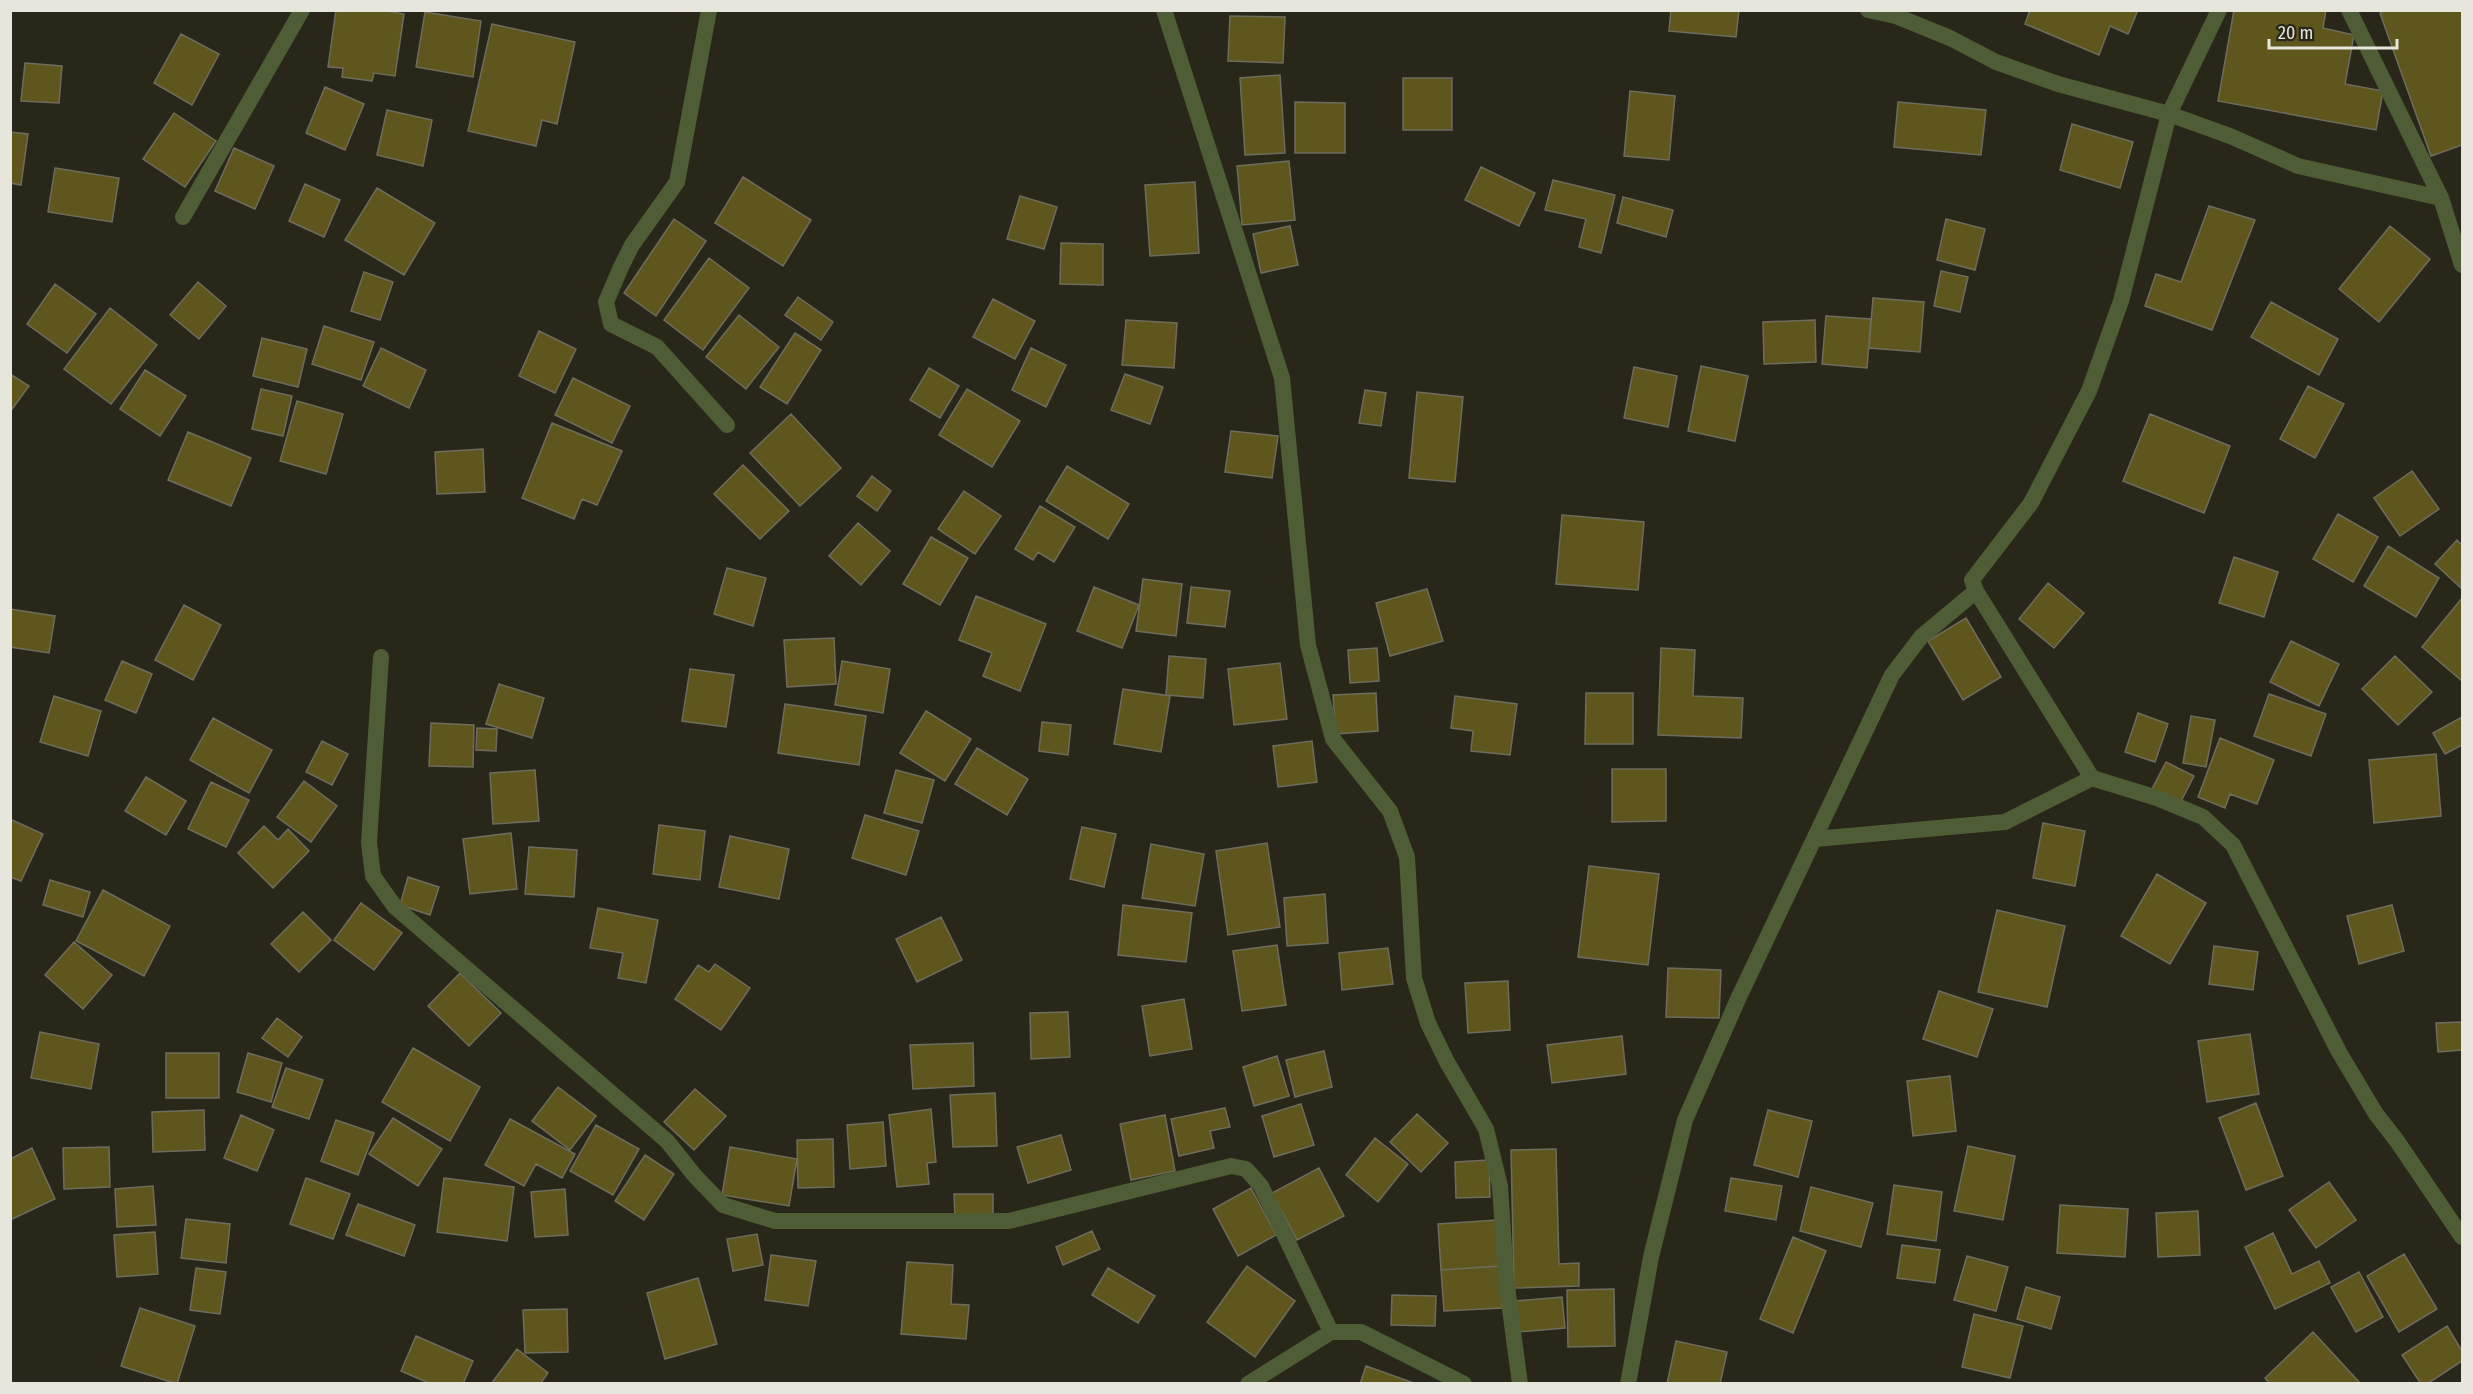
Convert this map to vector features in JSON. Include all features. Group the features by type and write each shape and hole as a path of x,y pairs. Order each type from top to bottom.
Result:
{"street":[{"path":"183,217 302,10"},
{"path":"709,10 677,182 632,245 606,302 611,324 657,347 727,425"},
{"path":"1164,10 1282,378 1308,645 1333,739 1390,811 1407,857 1414,978 1428,1023 1447,1062 1486,1129 1500,1186 1506,1278 1520,1383"},
{"path":"1868,10 1896,16 1950,38 1996,62 2058,84 2169,114 2230,136 2298,166 2441,198"},
{"path":"2219,10 2169,114 2121,301 2089,391 2031,503 1972,580 1976,591 2092,778 2157,798 2203,817 2233,845 2339,1052 2376,1114 2463,1237"},
{"path":"2349,10 2441,198 2463,265"},
{"path":"1628,1383 1651,1257 1685,1120 1738,999 1815,839 1859,740 1892,675 1921,637 1976,591"},
{"path":"381,657 369,842 373,876 395,907 667,1141 695,1176 723,1205 775,1221 1009,1221 1231,1166 1246,1169 1261,1186 1331,1332"},
{"path":"1815,839 2005,822 2092,778"},
{"path":"1248,1383 1331,1332 1361,1332 1464,1383"}],"building":[{"path":"336,10 382,10 404,14 395,76 374,73 372,81 342,77 343,68 328,67"},
{"path":"1671,10 1739,10 1736,37 1669,31"},
{"path":"2030,10 2138,10 2128,34 2110,26 2099,55 2025,24"},
{"path":"2234,10 2326,10 2323,28 2354,35 2345,84 2383,91 2376,130 2218,101"},
{"path":"2386,10 2462,10 2462,145 2431,156 2380,13"},
{"path":"425,12 481,21 473,77 416,67"},
{"path":"1230,16 1285,17 1283,63 1228,61"},
{"path":"492,24 575,42 557,124 542,120 536,146 468,131"},
{"path":"181,34 219,54 192,105 154,83"},
{"path":"25,63 62,66 59,103 21,101"},
{"path":"1280,75 1285,153 1245,155 1240,78"},
{"path":"1403,78 1452,78 1452,130 1403,130"},
{"path":"325,87 364,104 345,150 306,133"},
{"path":"1630,91 1675,96 1669,160 1624,156"},
{"path":"1295,102 1345,103 1345,153 1295,153"},
{"path":"1898,102 1986,110 1981,155 1894,147"},
{"path":"387,110 432,120 423,166 377,155"},
{"path":"174,113 216,141 185,187 143,159"},
{"path":"2072,124 2133,142 2120,188 2060,170"},
{"path":"10,132 28,134 21,185 10,183"},
{"path":"234,148 274,166 255,209 215,191"},
{"path":"1289,161 1295,220 1242,225 1237,166"},
{"path":"1481,167 1535,193 1519,226 1465,200"},
{"path":"55,168 119,178 112,222 48,212"},
{"path":"743,177 811,220 783,266 715,223"},
{"path":"1553,180 1615,195 1601,253 1579,247 1586,219 1545,210"},
{"path":"1195,182 1199,253 1150,256 1145,185"},
{"path":"305,184 340,200 324,237 289,221"},
{"path":"377,188 435,223 404,275 345,240"},
{"path":"1020,196 1057,207 1044,249 1007,239"},
{"path":"1623,197 1673,210 1666,237 1617,223"},
{"path":"2209,206 2255,220 2212,330 2145,306 2156,274 2181,282"},
{"path":"674,219 706,241 656,316 624,293"},
{"path":"1946,219 1985,229 1975,270 1937,260"},
{"path":"1290,226 1298,265 1261,273 1253,234"},
{"path":"2390,226 2430,259 2379,322 2339,289"},
{"path":"1061,243 1103,244 1103,285 1060,284"},
{"path":"709,258 749,288 703,350 664,320"},
{"path":"1941,271 1968,277 1960,312 1934,306"},
{"path":"364,272 393,282 380,320 351,311"},
{"path":"198,282 226,306 199,339 170,315"},
{"path":"55,284 96,314 67,353 27,324"},
{"path":"798,297 833,322 821,340 785,315"},
{"path":"1873,298 1924,302 1920,352 1869,348"},
{"path":"993,299 1035,321 1015,359 973,337"},
{"path":"2271,302 2338,339 2319,375 2251,337"},
{"path":"110,308 157,345 111,404 64,369"},
{"path":"739,315 779,347 746,389 706,357"},
{"path":"1826,316 1871,319 1867,368 1822,364"},
{"path":"1126,320 1177,323 1174,368 1122,365"},
{"path":"1815,320 1816,362 1764,364 1763,322"},
{"path":"324,326 374,342 361,380 312,364"},
{"path":"539,331 576,349 555,393 519,376"},
{"path":"795,333 821,350 787,404 760,387"},
{"path":"262,338 307,349 298,387 253,376"},
{"path":"381,348 426,370 409,408 363,386"},
{"path":"1031,348 1066,365 1046,407 1012,390"},
{"path":"1701,366 1748,376 1735,441 1688,431"},
{"path":"1634,367 1677,376 1668,427 1624,418"},
{"path":"929,368 959,386 940,418 910,400"},
{"path":"145,370 186,396 160,436 120,409"},
{"path":"10,374 29,386 10,412"},
{"path":"1125,374 1163,387 1150,424 1111,410"},
{"path":"573,378 630,406 612,443 555,415"},
{"path":"2308,386 2344,404 2315,458 2280,439"},
{"path":"261,389 292,396 283,436 252,429"},
{"path":"967,389 1020,421 992,467 939,435"},
{"path":"1365,390 1386,393 1381,426 1359,423"},
{"path":"1417,392 1463,397 1455,482 1409,478"},
{"path":"297,401 343,414 326,474 280,461"},
{"path":"791,414 841,468 800,506 750,453"},
{"path":"2150,414 2230,446 2204,513 2123,481"},
{"path":"552,423 622,451 597,505 582,499 574,519 522,498"},
{"path":"1231,431 1278,436 1272,478 1225,472"},
{"path":"188,432 251,458 231,506 168,480"},
{"path":"483,449 485,492 437,494 435,452"},
{"path":"743,465 789,511 760,539 714,494"},
{"path":"1067,466 1129,504 1108,539 1046,501"},
{"path":"2412,471 2439,509 2400,536 2374,498"},
{"path":"872,476 891,491 877,511 857,496"},
{"path":"964,491 1001,516 975,554 938,529"},
{"path":"1040,506 1075,527 1054,562 1038,552 1033,560 1015,549"},
{"path":"2338,514 2378,537 2353,582 2313,559"},
{"path":"1562,515 1644,522 1638,590 1556,584"},
{"path":"858,523 890,551 861,585 829,556"},
{"path":"931,537 968,558 940,605 903,584"},
{"path":"2457,540 2462,545 2461,588 2435,564"},
{"path":"2388,546 2439,578 2416,617 2364,586"},
{"path":"2234,557 2278,572 2264,617 2219,603"},
{"path":"727,568 766,578 753,626 714,614"},
{"path":"1143,579 1182,584 1176,636 1136,631"},
{"path":"2048,583 2084,613 2054,648 2019,619"},
{"path":"1094,587 1139,605 1122,648 1077,631"},
{"path":"1191,587 1230,591 1225,627 1187,623"},
{"path":"1427,589 1443,641 1390,656 1376,603"},
{"path":"976,596 1046,624 1020,691 983,676 992,653 959,640"},
{"path":"2462,598 2462,678 2461,680 2422,647"},
{"path":"184,605 221,625 193,680 155,660"},
{"path":"10,609 55,616 49,653 10,647"},
{"path":"1966,618 2001,677 1963,700 1928,641"},
{"path":"834,638 836,684 787,687 784,640"},
{"path":"2291,641 2339,664 2319,706 2270,682"},
{"path":"1377,648 1379,681 1350,683 1348,650"},
{"path":"1661,648 1695,650 1693,696 1743,698 1741,738 1658,735"},
{"path":"1169,656 1206,659 1203,698 1166,695"},
{"path":"2395,656 2432,692 2398,725 2362,689"},
{"path":"122,661 152,674 136,713 105,700"},
{"path":"842,661 890,669 883,713 835,705"},
{"path":"1280,663 1287,719 1234,725 1228,669"},
{"path":"690,669 734,675 726,727 682,721"},
{"path":"499,684 544,698 532,738 486,724"},
{"path":"1123,689 1170,696 1161,752 1114,744"},
{"path":"1376,693 1378,731 1336,734 1333,695"},
{"path":"1586,693 1633,693 1633,744 1585,744"},
{"path":"2269,694 2326,714 2311,756 2254,736"},
{"path":"54,696 101,711 88,756 40,742"},
{"path":"1455,696 1517,704 1510,755 1471,751 1473,731 1451,728"},
{"path":"785,704 866,716 859,765 778,753"},
{"path":"926,711 971,739 945,781 900,753"},
{"path":"2138,713 2168,724 2155,762 2125,752"},
{"path":"2191,716 2215,720 2206,767 2183,763"},
{"path":"2462,717 2462,745 2445,754 2433,733"},
{"path":"213,718 272,750 249,793 190,760"},
{"path":"1042,722 1071,725 1068,755 1039,751"},
{"path":"431,723 474,725 473,767 429,766"},
{"path":"477,728 497,729 496,751 476,750"},
{"path":"2220,738 2274,760 2257,804 2230,794 2225,808 2198,797"},
{"path":"322,741 348,754 332,785 306,772"},
{"path":"1312,741 1317,782 1278,787 1273,746"},
{"path":"977,748 1028,779 1007,815 955,784"},
{"path":"2436,754 2441,816 2374,823 2369,760"},
{"path":"2166,762 2194,776 2179,805 2151,791"},
{"path":"1612,769 1666,769 1666,821 1612,822"},
{"path":"535,770 539,821 493,824 490,773"},
{"path":"896,770 934,780 922,823 884,813"},
{"path":"146,777 186,801 166,835 125,811"},
{"path":"304,781 337,806 311,842 277,817"},
{"path":"211,782 249,800 226,847 188,829"},
{"path":"865,815 919,831 906,875 852,858"},
{"path":"10,819 43,834 21,881 10,877"},
{"path":"2043,823 2085,831 2075,886 2033,878"},
{"path":"659,825 705,831 700,880 653,874"},
{"path":"264,826 278,840 288,829 309,851 273,888 238,853"},
{"path":"1082,827 1116,834 1104,887 1070,879"},
{"path":"511,833 517,889 470,894 463,839"},
{"path":"730,836 789,849 779,899 719,887"},
{"path":"1267,843 1280,927 1228,935 1216,851"},
{"path":"1151,844 1204,854 1195,906 1142,898"},
{"path":"529,847 577,850 574,897 525,894"},
{"path":"1589,866 1659,874 1648,965 1578,957"},
{"path":"2157,874 2206,903 2170,964 2121,936"},
{"path":"408,877 439,887 430,915 400,905"},
{"path":"50,880 90,892 83,917 43,905"},
{"path":"103,890 170,926 144,976 76,941"},
{"path":"1325,894 1328,943 1287,946 1284,898"},
{"path":"361,903 402,933 374,970 334,940"},
{"path":"1123,905 1192,913 1186,962 1118,955"},
{"path":"2392,905 2404,951 2359,964 2347,916"},
{"path":"598,908 658,920 646,983 618,978 623,953 590,948"},
{"path":"1997,910 2065,926 2047,1007 1978,992"},
{"path":"303,912 331,940 299,972 271,944"},
{"path":"941,917 962,960 917,982 896,939"},
{"path":"74,942 112,975 83,1009 45,975"},
{"path":"1277,945 1286,1005 1242,1011 1233,951"},
{"path":"2214,946 2258,952 2253,990 2209,984"},
{"path":"1388,948 1393,984 1342,990 1339,953"},
{"path":"715,964 750,988 721,1030 675,999 698,965 709,972"},
{"path":"1668,968 1721,970 1719,1018 1666,1017"},
{"path":"460,973 501,1013 469,1046 428,1006"},
{"path":"1508,981 1510,1030 1468,1033 1465,983"},
{"path":"1939,991 1993,1009 1977,1057 1923,1039"},
{"path":"1184,999 1192,1049 1150,1056 1142,1006"},
{"path":"1068,1012 1070,1057 1031,1059 1030,1013"},
{"path":"277,1018 302,1037 288,1057 262,1038"},
{"path":"2462,1022 2462,1050 2438,1052 2436,1023"},
{"path":"40,1032 99,1044 91,1089 31,1078"},
{"path":"2250,1034 2259,1094 2207,1102 2198,1041"},
{"path":"1622,1036 1626,1074 1552,1083 1547,1045"},
{"path":"973,1043 974,1086 913,1089 910,1045"},
{"path":"413,1048 480,1087 450,1141 382,1102"},
{"path":"1324,1051 1332,1087 1295,1097 1286,1060"},
{"path":"166,1053 219,1053 219,1098 166,1098"},
{"path":"248,1053 282,1063 271,1102 237,1092"},
{"path":"1277,1056 1289,1096 1254,1106 1243,1067"},
{"path":"286,1068 323,1080 309,1119 272,1107"},
{"path":"1950,1076 1956,1131 1913,1136 1907,1081"},
{"path":"558,1087 596,1116 570,1150 532,1121"},
{"path":"695,1089 726,1116 694,1150 664,1122"},
{"path":"995,1093 997,1146 953,1147 950,1095"},
{"path":"2256,1103 2283,1176 2246,1190 2219,1118"},
{"path":"1301,1104 1314,1145 1274,1157 1262,1116"},
{"path":"1225,1108 1230,1127 1210,1131 1214,1148 1179,1156 1171,1119"},
{"path":"931,1109 936,1162 927,1163 929,1184 897,1187 889,1115"},
{"path":"204,1110 205,1150 153,1152 152,1112"},
{"path":"1768,1110 1812,1121 1798,1177 1754,1165"},
{"path":"1417,1114 1448,1143 1421,1172 1390,1142"},
{"path":"241,1115 274,1130 257,1171 224,1158"},
{"path":"1165,1115 1175,1171 1131,1180 1120,1124"},
{"path":"393,1118 442,1149 418,1186 369,1154"},
{"path":"510,1119 575,1154 562,1178 536,1164 524,1186 485,1165"},
{"path":"336,1120 374,1133 358,1175 321,1161"},
{"path":"883,1122 886,1166 850,1169 847,1125"},
{"path":"596,1125 639,1149 613,1195 570,1171"},
{"path":"1061,1135 1071,1170 1028,1183 1017,1147"},
{"path":"1375,1138 1408,1164 1378,1202 1346,1175"},
{"path":"833,1139 834,1187 798,1188 797,1140"},
{"path":"1968,1146 2015,1156 2003,1220 1954,1211"},
{"path":"109,1147 110,1187 64,1189 63,1148"},
{"path":"730,1147 797,1159 789,1206 722,1195"},
{"path":"32,1148 55,1199 10,1220 10,1159"},
{"path":"1556,1149 1559,1264 1579,1263 1579,1286 1514,1288 1511,1150"},
{"path":"645,1155 674,1174 644,1220 615,1201"},
{"path":"1489,1160 1490,1197 1456,1198 1455,1162"},
{"path":"1319,1168 1344,1216 1297,1240 1272,1193"},
{"path":"306,1178 350,1194 333,1239 290,1224"},
{"path":"444,1178 514,1187 507,1241 437,1232"},
{"path":"1731,1178 1782,1186 1776,1220 1725,1211"},
{"path":"2329,1182 2356,1220 2316,1248 2289,1210"},
{"path":"1894,1185 1942,1192 1936,1241 1887,1234"},
{"path":"153,1186 156,1225 117,1227 115,1189"},
{"path":"1811,1187 1873,1203 1861,1247 1800,1231"},
{"path":"1251,1188 1276,1235 1238,1256 1213,1209"},
{"path":"565,1189 568,1235 535,1237 531,1192"},
{"path":"954,1194 993,1194 993,1218 955,1218"},
{"path":"358,1204 415,1225 404,1256 346,1235"},
{"path":"2060,1205 2128,1209 2125,1257 2057,1253"},
{"path":"2198,1211 2200,1255 2158,1257 2156,1213"},
{"path":"186,1219 230,1224 226,1263 181,1258"},
{"path":"1497,1220 1500,1266 1441,1270 1438,1224"},
{"path":"1092,1231 1100,1249 1063,1265 1056,1247"},
{"path":"155,1232 158,1274 117,1277 114,1235"},
{"path":"2273,1233 2292,1274 2319,1261 2330,1283 2275,1309 2245,1247"},
{"path":"757,1234 763,1265 733,1271 727,1239"},
{"path":"1793,1237 1826,1251 1793,1333 1760,1319"},
{"path":"1902,1245 1940,1250 1935,1283 1897,1278"},
{"path":"2404,1254 2437,1309 2399,1332 2367,1276"},
{"path":"771,1255 816,1261 808,1306 765,1300"},
{"path":"1967,1256 2008,1267 1996,1311 1954,1300"},
{"path":"907,1262 953,1265 951,1304 969,1305 966,1339 901,1334"},
{"path":"1247,1266 1295,1301 1255,1357 1207,1322"},
{"path":"1500,1266 1502,1308 1444,1311 1441,1270"},
{"path":"196,1268 226,1272 220,1314 190,1310"},
{"path":"1108,1268 1155,1296 1138,1323 1092,1295"},
{"path":"2359,1272 2383,1317 2356,1332 2331,1287"},
{"path":"698,1278 717,1344 665,1359 647,1293"},
{"path":"2026,1287 2060,1297 2051,1329 2017,1319"},
{"path":"1614,1289 1615,1346 1568,1347 1567,1290"},
{"path":"1392,1295 1436,1296 1435,1326 1391,1325"},
{"path":"1562,1297 1565,1328 1518,1332 1515,1301"},
{"path":"140,1308 195,1326 177,1384 121,1366"},
{"path":"567,1309 568,1352 525,1353 523,1310"},
{"path":"1974,1314 2023,1326 2010,1378 1962,1367"},
{"path":"2447,1326 2462,1351 2462,1361 2427,1384 2421,1384 2402,1355"},
{"path":"2313,1332 2361,1384 2270,1384 2265,1378"},
{"path":"416,1336 473,1361 463,1384 431,1384 401,1371"},
{"path":"1676,1341 1727,1352 1720,1384 1667,1384"},
{"path":"517,1349 548,1373 540,1384 491,1384"},
{"path":"1366,1366 1414,1383 1360,1384"}]}
